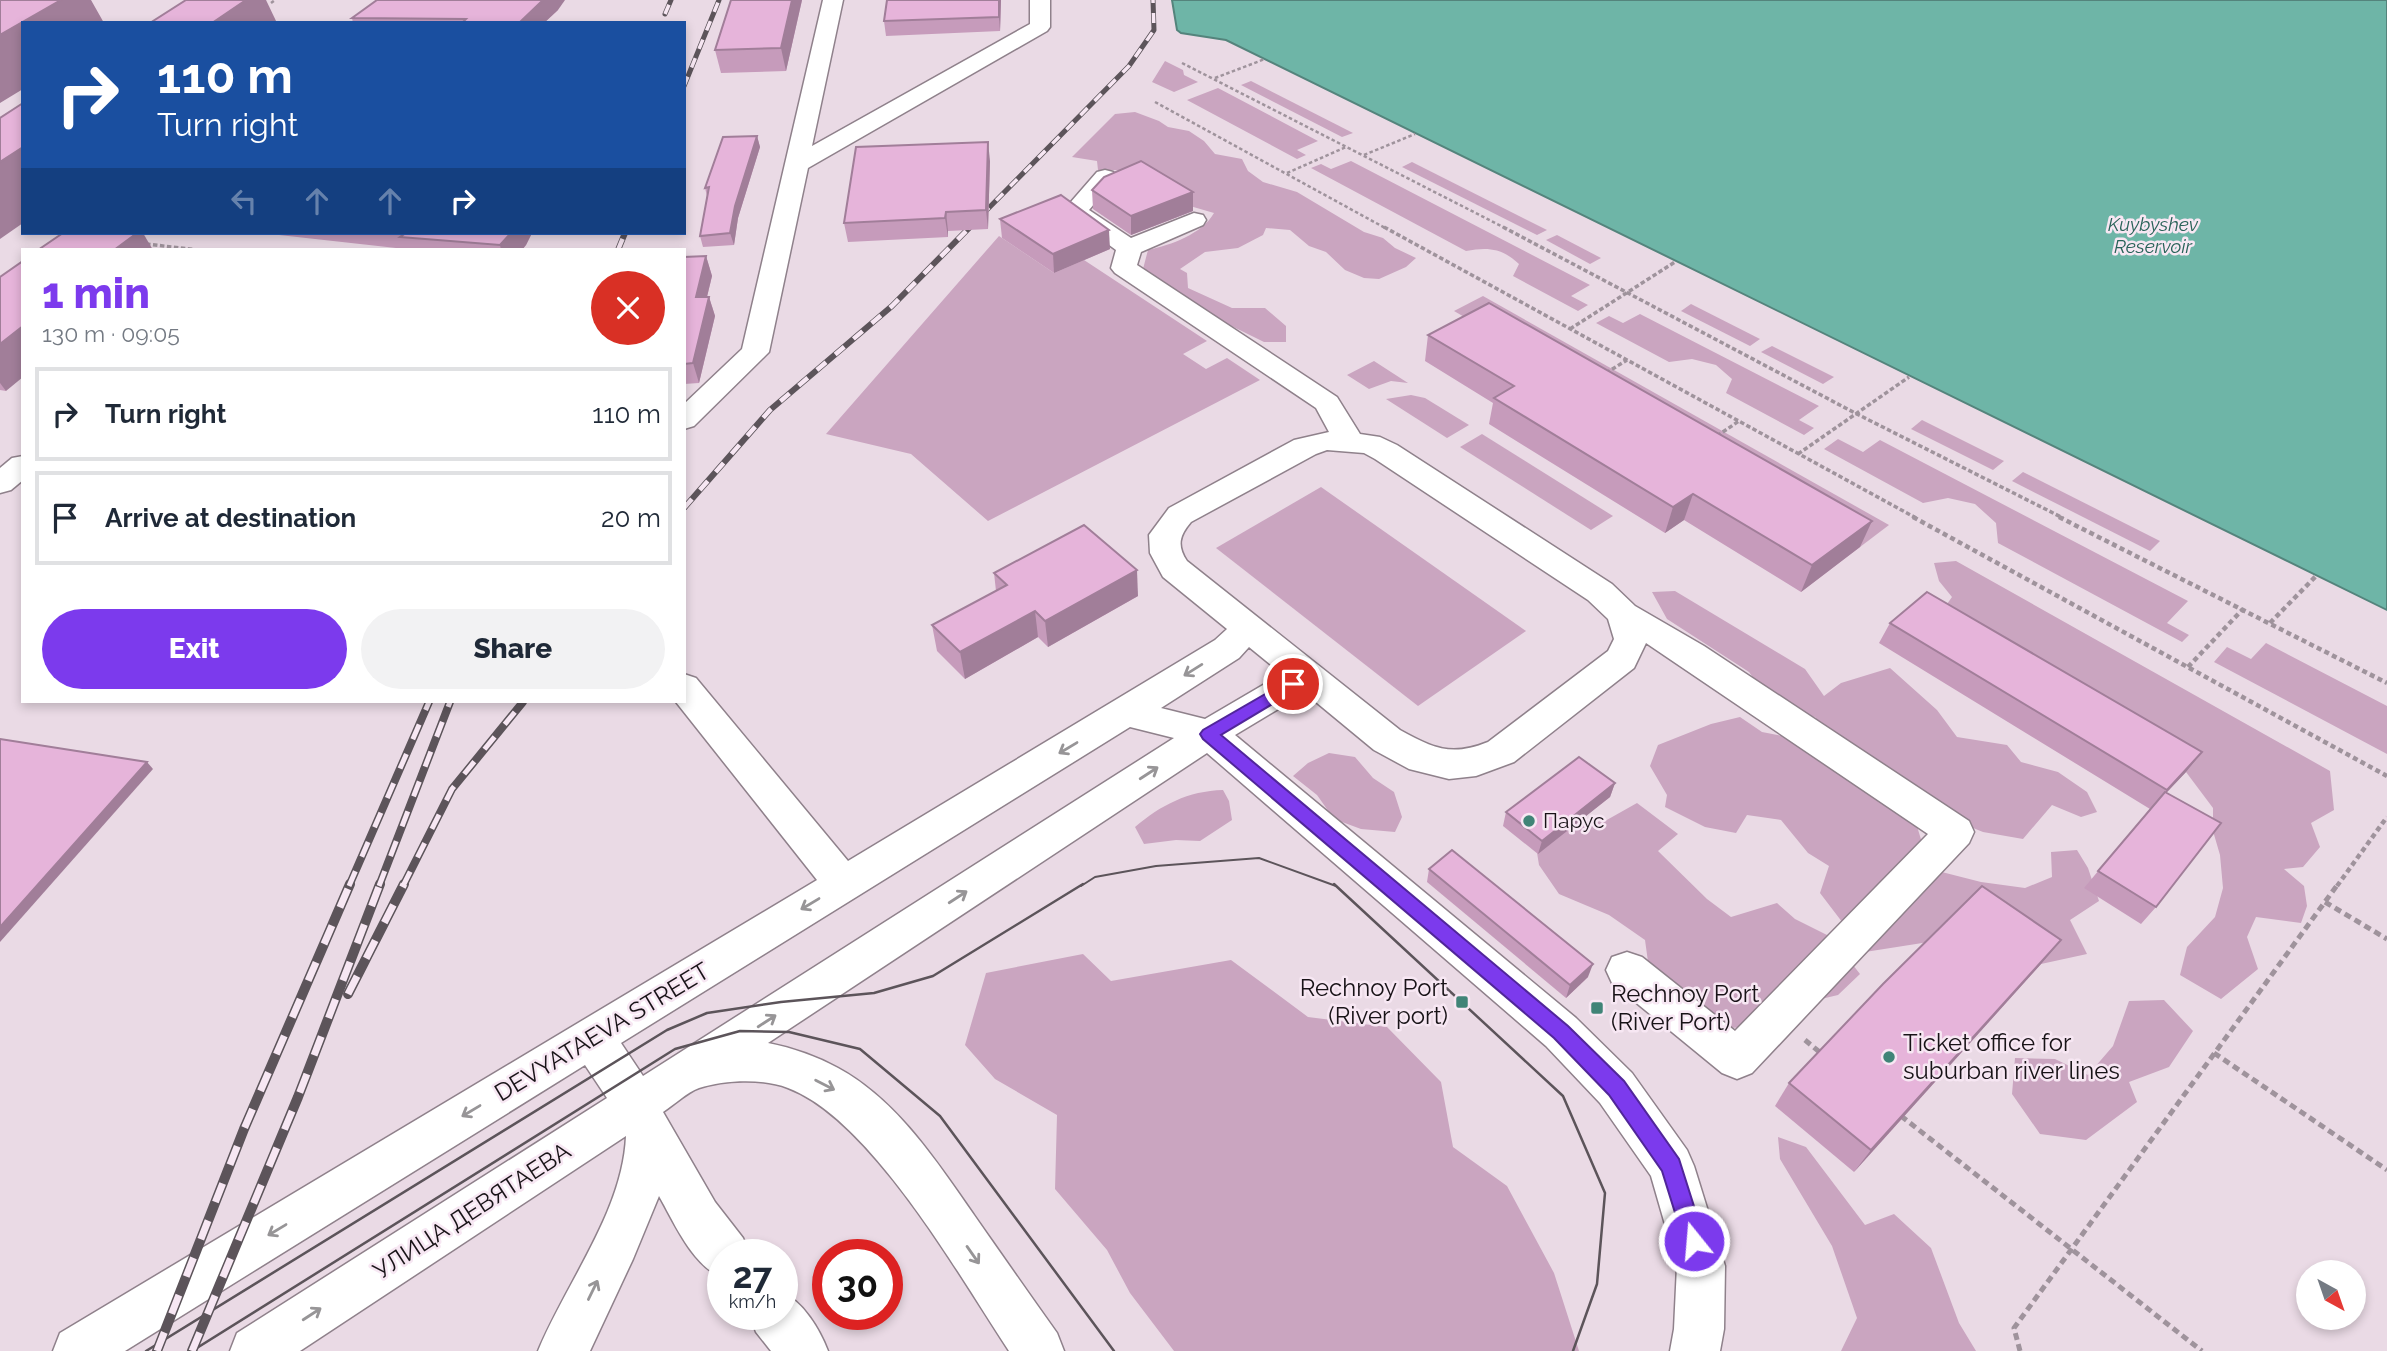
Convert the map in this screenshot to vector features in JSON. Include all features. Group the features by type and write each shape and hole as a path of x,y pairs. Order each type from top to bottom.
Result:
{"street":[{"path":"686,418 755,352 833,0"},
{"path":"797,164 1040,27 1040,0"},
{"path":"1105,177 1075,211 1129,248"},
{"path":"1129,248 1194,220"},
{"path":"1129,248 1124,268 1327,403 1349,441"},
{"path":"1623,614 1631,639 1622,659 1501,752 1476,762 1448,765 1422,759 1387,740 1175,569 1165,554 1163,542 1167,529 1180,515 1305,447 1326,441 1370,444 1600,592 1623,614 1692,655 1955,832 1737,1059 1627,970"},
{"name":"DEVYATAEVA STREET","path":"78,1351 1126,712 1227,649 1247,629"},
{"name":"УЛИЦА ДЕВЯТАЕВА","path":"255,1351 641,1120 689,1071 1209,734 1278,691 1308,677"},
{"path":"686,689 843,884"},
{"path":"1126,712 1209,734 1561,1032 1616,1088 1671,1167 1694,1241 1701,1266 1699,1329 1695,1351"},
{"path":"592,1038 698,1219 714,1239"},
{"path":"689,1071 761,1061 798,1071 835,1089 872,1119 920,1178 1039,1351"},
{"path":"563,1351 632,1206 648,1155 641,1120"},
{"path":"787,1330 803,1351"}],"path":[{"path":"271,3 275,0"},
{"path":"1214,78 1265,59"},
{"path":"1182,63 1628,291 1855,413 2387,682"},
{"path":"1156,102 2387,776"},
{"path":"1363,156 1415,134"},
{"path":"1286,174 1346,147"},
{"path":"136,243 180,248"},
{"path":"1570,329 1675,262"},
{"path":"1597,378 1627,360"},
{"path":"1798,454 1909,377"},
{"path":"1709,441 1739,421"},
{"path":"2270,623 2316,576"},
{"path":"2188,667 2243,609"},
{"path":"2020,1351 2014,1328 2387,817"},
{"path":"2325,902 2387,939"},
{"path":"1776,1018 1831,1060"},
{"path":"2214,1053 2387,1170"},
{"path":"1896,1112 2202,1351"}],"shaded area":[{"path":"1165,61 1198,82 1174,92 1152,82"},
{"path":"1251,81 1353,133 1342,137 1241,85"},
{"path":"1218,88 1318,141 1297,150 1306,155 1297,159 1187,100"},
{"path":"1135,112 1168,127 1189,131 1204,141 1215,154 1242,159 1248,171 1263,182 1297,192 1364,232 1383,238 1395,248 1416,258 1406,267 1379,279 1364,278 1345,270 1326,252 1309,246 1290,230 1266,228 1263,235 1238,248 1205,252 1180,269 1187,273 1188,288 1232,308 1265,308 1286,326 1286,342 1264,342 1199,310 1143,269 1148,250 1176,242 1194,233 1214,213 1190,206 1139,170 1098,170 1097,161 1072,157 1115,114"},
{"path":"1351,161 1590,285 1571,296 1588,305 1578,311 1513,276 1519,264 1507,255 1488,249 1466,251 1311,168 1321,164 1331,169"},
{"path":"1412,162 1547,230 1537,235 1402,167"},
{"path":"1557,235 1601,258 1590,264 1546,240"},
{"path":"999,236 1054,273 1084,260 1207,341 1183,354 1206,369 1227,358 1260,380 988,521 911,454 826,434"},
{"path":"1483,296 1889,525 1860,547 1454,311"},
{"path":"1691,304 1760,339 1750,346 1681,311"},
{"path":"1640,314 1819,406 1799,420 1814,428 1804,435 1726,393 1732,379 1716,365 1692,359 1669,362 1596,323 1609,316 1623,323"},
{"path":"1772,346 1834,377 1823,384 1761,352"},
{"path":"1374,361 1408,383 1391,381 1369,389 1347,375"},
{"path":"1411,395 1425,398 1469,425 1447,438 1386,399"},
{"path":"1922,420 2004,461 1993,470 1911,429"},
{"path":"1482,434 1613,516 1591,530 1460,447"},
{"path":"1838,439 1863,452 1880,440 2188,601 2167,623 2189,635 2182,642 1998,543 1996,523 1975,504 1948,498 1923,503 1824,449"},
{"path":"2023,472 2160,541 2150,551 2012,481"},
{"path":"1321,487 1526,631 1418,706 1216,548"},
{"path":"1956,561 2330,771 2334,810 2311,823 2320,847 2303,867 2284,869 2304,886 2307,906 2301,923 2256,917 2247,937 2258,969 2221,999 2180,975 2187,947 2215,917 2223,888 2220,855 2213,831 2213,808 2186,772 1942,611 1952,597 1939,581 1934,563"},
{"path":"1675,591 1805,669 1824,696 1841,683 1890,668 1937,710 1957,737 2007,745 2021,762 2058,772 2087,792 2097,812 2081,817 2052,805 2023,839 1983,832 1931,811 1893,774 1864,752 1833,744 1815,717 1778,712 1749,672 1667,619 1652,592"},
{"path":"2266,643 2387,706 2387,754 2214,662 2227,647 2251,659"},
{"path":"1740,717 1762,732 1792,738 1807,753 1830,756 1861,789 1901,806 1916,823 1930,869 1981,882 2025,888 2052,877 2051,852 2077,850 2088,868 2099,901 2070,920 2087,954 2041,964 1935,941 1865,952 1820,893 1829,866 1808,853 1781,820 1747,815 1736,833 1705,827 1665,807 1667,795 1650,766 1658,745 1711,724"},
{"path":"1329,753 1355,757 1373,778 1394,792 1402,817 1395,832 1361,829 1334,819 1317,795 1293,776 1308,763"},
{"path":"1223,790 1229,801 1232,820 1200,841 1176,840 1144,844 1135,827 1155,812 1187,796"},
{"path":"1637,803 1678,834 1658,851 1707,899 1731,917 1777,903 1795,919 1831,937 1860,974 1838,995 1800,1004 1769,1027 1720,1028 1649,969 1645,940 1609,915 1559,894 1539,865 1534,834 1571,824 1605,821"},
{"path":"1083,954 1111,981 1231,960 1308,1017 1387,1027 1441,1082 1453,1147 1507,1186 1554,1273 1579,1351 1174,1351 1130,1293 1107,1250 1055,1189 1057,1115 995,1079 965,1045 986,973"},
{"path":"2164,1000 2193,1031 2169,1067 2129,1082 2137,1102 2086,1140 2040,1134 2012,1094 2015,1058 2055,1059 2088,1075 2113,1046 2129,1001"},
{"path":"1778,1137 1806,1147 1865,1225 1894,1214 1931,1248 1959,1323 1976,1351 1841,1351 1857,1318 1832,1246 1780,1159"}],"water":[{"name":"Kuybyshev Reservoir","path":"1172,0 2387,0 2387,610 1226,40 1181,33 1177,30"}],"building":[{"path":"0,0 61,0 21,21 0,35"},
{"path":"186,0 246,0 215,21 153,21"},
{"path":"377,0 543,0 521,21 352,18"},
{"path":"731,0 792,0 781,48 715,50"},
{"path":"887,0 999,0 999,17 884,21"},
{"path":"21,104 21,148 0,162 0,118"},
{"path":"757,136 735,206 730,233 700,236 709,187 705,188 723,137"},
{"path":"988,142 986,210 946,212 945,218 844,223 856,147"},
{"path":"1141,161 1193,192 1131,216 1092,190 1104,177"},
{"path":"1061,195 1109,230 1053,254 1000,219"},
{"path":"60,235 134,235 117,248 41,248"},
{"path":"403,235 509,235 500,245 400,237"},
{"path":"706,256 696,297 709,297 693,363 686,364 686,257"},
{"path":"21,262 21,328 0,344 0,277"},
{"path":"1489,303 1872,521 1812,565 1693,494 1673,507 1494,398 1514,386 1428,335"},
{"path":"1084,525 1137,570 1045,621 1035,611 960,652 932,625 1007,585 994,573"},
{"path":"1927,592 2202,752 2167,790 1890,623"},
{"path":"0,739 147,762 0,927"},
{"path":"1579,757 1615,783 1542,841 1506,812"},
{"path":"2165,792 2221,823 2156,907 2098,871"},
{"path":"1452,850 1593,964 1570,985 1429,869"},
{"name":"Ticket office for suburban river lines","path":"1982,886 2061,940 1871,1150 1789,1083 1883,984"}],"tram line":[{"path":"1081,886 1095,877 1156,866 1259,858 1336,886"},
{"path":"146,1351 667,1030 707,1013 781,1002 874,993 933,976 1083,884"},
{"path":"1334,884 1563,1096 1605,1193 1597,1284 1573,1351"},
{"path":"192,1351 675,1049 740,1031 789,1032 860,1049 940,1116 1114,1351"}],"railway":[{"path":"665,14 671,0"},
{"path":"686,81 719,0"},
{"path":"968,229 1129,66 1154,30 1153,0"},
{"path":"686,506 770,410 892,306 970,227"},
{"path":"619,248 624,235"},
{"path":"349,886 429,703"},
{"path":"379,886 450,703"},
{"path":"403,886 452,789 522,703"},
{"path":"157,1351 244,1129 350,884"},
{"path":"192,1351 298,1097 380,884"},
{"path":"348,994 404,884"}],"place":[{"name":"Парус","path":"1529,821"},
{"name":"Rechnoy Port (River port)","path":"1462,1002"},
{"name":"Rechnoy Port (River Port)","path":"1597,1008"},
{"name":"Ticket office for suburban river lines","path":"1889,1057"}],"route":[{"path":"1293,684 1209,734 1561,1032 1616,1088 1671,1167 1694,1241"}]}
